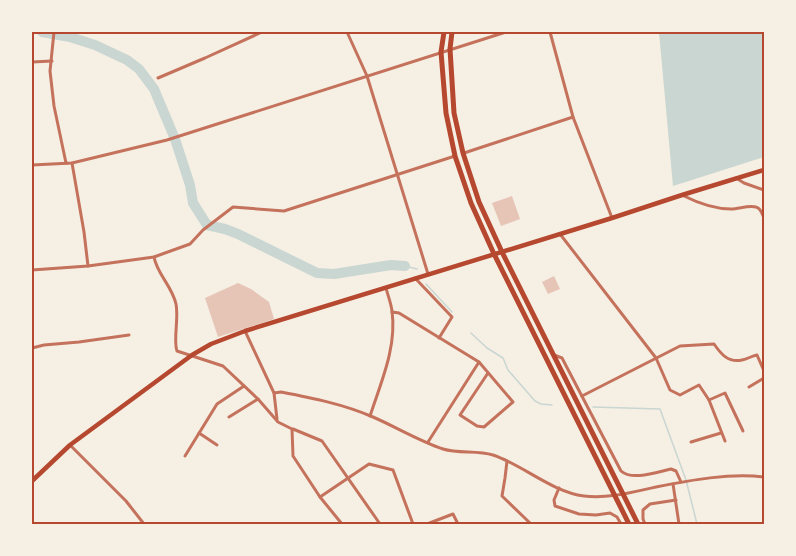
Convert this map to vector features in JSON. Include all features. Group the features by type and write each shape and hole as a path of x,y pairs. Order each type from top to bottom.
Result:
{"highway":[{"path":"444,32 441,52 446,113 455,156 471,203 494,254 629,525"},
{"path":"452,32 450,49 454,113 463,153 479,202 638,525"}],"main road":[{"path":"32,481 70,445 192,355 211,344 245,331 765,170"}],"street":[{"path":"54,32 50,71 54,106 66,163"},
{"path":"158,78 262,32"},
{"path":"347,32 367,76 428,274"},
{"path":"32,165 72,163 167,140 506,32"},
{"path":"550,32 573,117 612,218"},
{"path":"32,62 52,61"},
{"path":"463,153 573,117"},
{"path":"32,270 88,266 153,257 190,244 203,230 234,207 284,211 455,156"},
{"path":"72,163 88,266"},
{"path":"735,178 765,190"},
{"path":"682,195 714,207 732,209 755,207 760,209 765,218"},
{"path":"560,234 656,358 670,390 680,395 699,385 709,400 725,441"},
{"path":"153,257 176,302 175,346 177,351 223,366 258,399 278,422 322,441 380,525"},
{"path":"415,278 452,317 439,338"},
{"path":"370,416 392,343 392,312 386,288"},
{"path":"392,312 479,362 513,402 484,427 477,426 460,415 488,373"},
{"path":"245,331 274,393 277,419"},
{"path":"32,348 129,335"},
{"path":"582,396 680,346 714,344 722,355 737,361 757,355 765,371"},
{"path":"553,354 562,358 621,471 632,477 671,469 676,471 685,482"},
{"path":"428,443 479,362"},
{"path":"749,387 765,378"},
{"path":"185,456 217,404 244,386"},
{"path":"274,393 281,392 320,399 370,416 447,450 492,455 559,488 585,496 623,494 685,482 739,475 765,477"},
{"path":"709,400 725,393 742,431"},
{"path":"229,417 258,399"},
{"path":"292,429 293,456 342,525"},
{"path":"199,433 217,445"},
{"path":"691,442 721,433"},
{"path":"70,445 126,501 144,525"},
{"path":"507,461 502,496 531,525"},
{"path":"320,497 369,464 393,470 413,525"},
{"path":"673,484 679,525"},
{"path":"559,488 554,500 555,506 579,514 610,513 617,517 621,525"},
{"path":"645,525 643,510 650,504 676,500"},
{"path":"427,525 453,514 458,525"}],"shaded area":[{"path":"659,32 764,32 764,157 673,186"}],"building":[{"path":"512,196 520,219 501,226 492,203"},
{"path":"554,276 560,289 548,294 542,282"},
{"path":"238,283 269,302 274,319 218,337 205,298"}],"waterway":[{"path":"42,32 70,37 95,45 127,60 139,69 154,89 175,139 190,185 193,203 207,225 238,234 317,273 334,274 391,265 405,266"},
{"path":"405,266 417,269"},
{"path":"426,284 452,312"},
{"path":"471,333 487,348 503,358 508,370 535,401 552,405"},
{"path":"593,407 660,409 686,480 697,524"}]}
